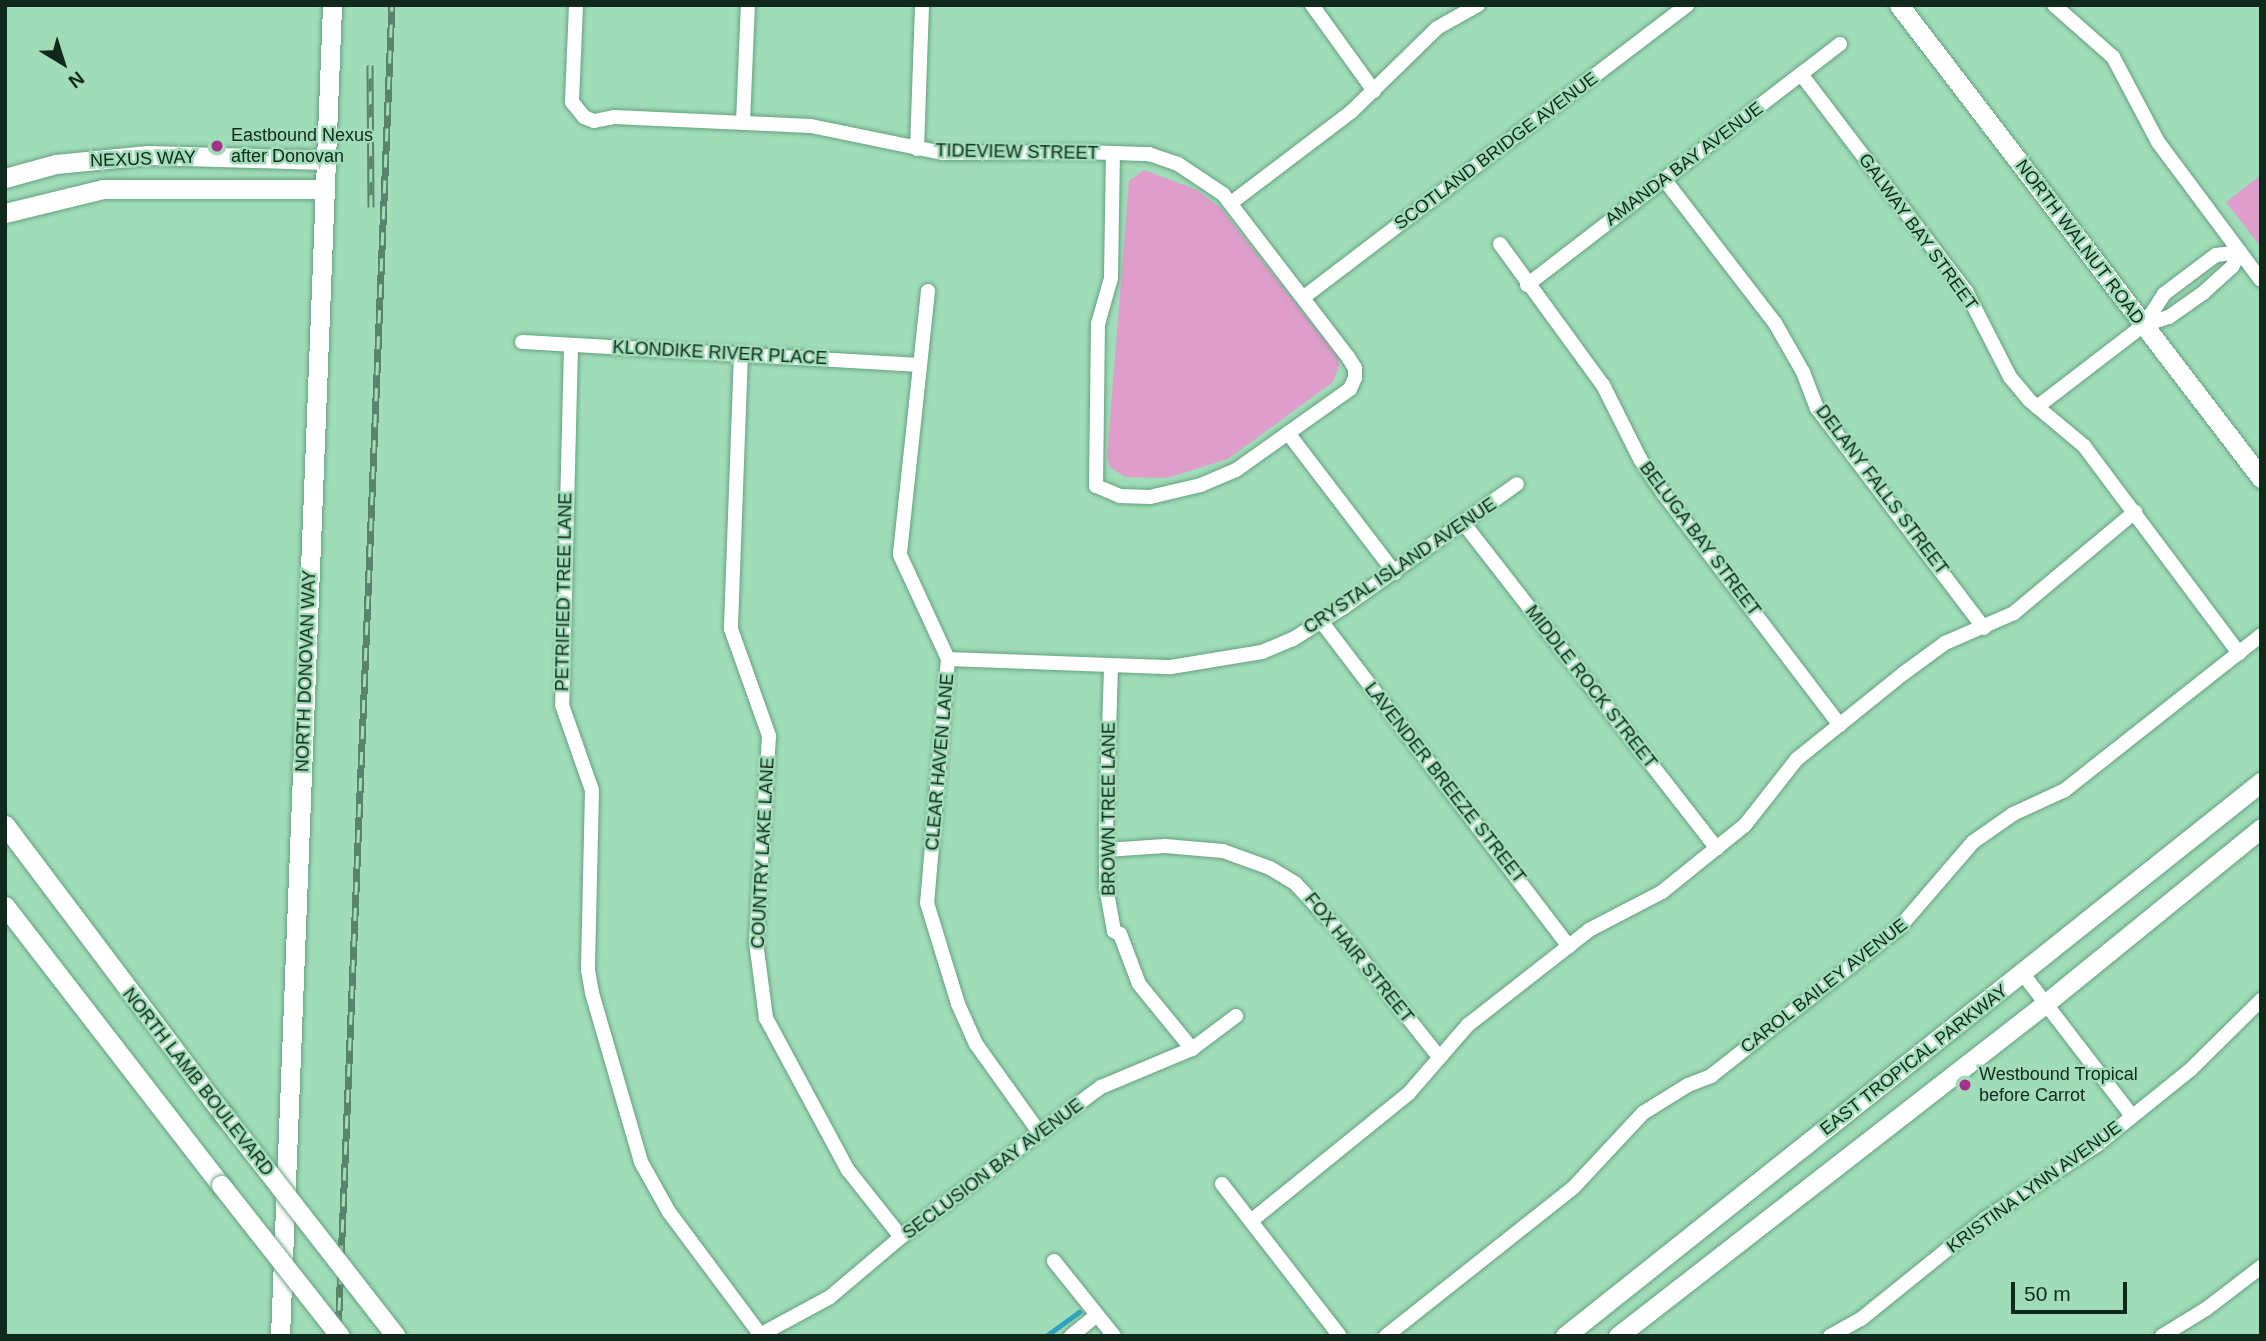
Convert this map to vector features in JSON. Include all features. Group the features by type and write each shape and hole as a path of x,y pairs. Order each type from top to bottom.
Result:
{"main road":[{"name":"NORTH DONOVAN WAY","path":"280,1336 332,5"},
{"name":"NORTH WALNUT ROAD","path":"1899,5 2261,478"},
{"name":"NEXUS WAY","path":"5,178 56,164 148,155 326,160"},
{"name":"NEXUS WAY","path":"5,213 103,189 325,189"},
{"name":"EAST TROPICAL PARKWAY","path":"1565,1336 2261,782"},
{"name":"NORTH LAMB BOULEVARD","path":"5,825 73,920 396,1336"},
{"name":"EAST TROPICAL PARKWAY","path":"1618,1336 2046,1003 2261,828"},
{"path":"5,905 341,1336"}],"street":[{"name":"TIDEVIEW STREET","path":"576,5 571,91 578,111 594,121 614,117 743,122 846,131 917,149 1149,154 1178,164 1207,180 1231,203 1355,368 1355,378 1350,389 1288,433"},
{"path":"743,122 748,5"},
{"path":"917,149 922,5"},
{"path":"1312,5 1374,91"},
{"path":"1231,203 1374,91 1437,28 1478,5"},
{"name":"SCOTLAND BRIDGE AVENUE","path":"1304,298 1687,5"},
{"path":"2054,5 2113,57 2158,142 2261,279"},
{"name":"AMANDA BAY AVENUE","path":"1527,285 1840,44"},
{"name":"GALWAY BAY STREET","path":"1801,75 1966,291 2010,377 2037,407 2084,446 2239,653"},
{"path":"1113,153 1111,278 1098,324 1096,486 1120,496 1175,493 1236,470 1288,433 1395,573"},
{"name":"DELANY FALLS STREET","path":"1664,179 1775,323 1803,372 1817,408 1984,628"},
{"name":"BELUGA BAY STREET","path":"1500,244 1527,285 1603,385 1640,459 1663,493 1840,725"},
{"path":"2037,407 2144,325 2164,294 2216,255 2240,252"},
{"path":"2144,325 2169,317 2203,293 2232,267 2240,252"},
{"name":"CLEAR HAVEN LANE","path":"928,291 917,365 900,555 948,659 928,904 958,1004 976,1044 1039,1132"},
{"name":"KLONDIKE RIVER PLACE","path":"522,342 917,365"},
{"name":"PETRIFIED TREE LANE","path":"572,345 562,705 592,790 588,970 592,993 641,1162 668,1212 759,1335"},
{"name":"COUNTRY LAKE LANE","path":"741,353 731,629 769,736 756,942 766,1018 848,1170 901,1237"},
{"name":"CRYSTAL ISLAND AVENUE","path":"948,659 1111,668 1215,663 1262,652 1321,621 1395,573 1465,525 1517,484"},
{"path":"1251,1221 1409,1093 1468,1025 1608,917 1662,891 1717,849 1761,809 1797,759 1931,652 2014,613 2135,512"},
{"name":"MIDDLE ROCK STREET","path":"1465,525 1717,849"},
{"name":"LAVENDER BREEZE STREET","path":"1321,621 1570,946"},
{"name":"CAROL BAILEY AVENUE","path":"1386,1336 1573,1188 1643,1113 1688,1085 1711,1076 1899,928 1973,842 2013,814 2065,790 2261,635"},
{"name":"BROWN TREE LANE","path":"1111,668 1106,850 1114,931 1120,934 1139,984 1192,1049"},
{"name":"FOX HAIR STREET","path":"1106,850 1165,846 1223,851 1270,868 1295,883 1340,932 1439,1057"},
{"path":"2023,974 2132,1116"},
{"name":"KRISTINA LYNN AVENUE","path":"1829,1336 1860,1319 1985,1219 2088,1151 2190,1070 2261,1000"},
{"name":"SECLUSION BAY AVENUE","path":"759,1335 830,1297 901,1237 1101,1087 1192,1049 1236,1016"},
{"path":"1222,1184 1340,1336"},
{"path":"1054,1261 1114,1336"},
{"path":"2162,1336 2206,1309 2261,1267"},
{"path":"1071,1336 1097,1315"}],"shaded area":[{"path":"1144,170 1197,190 1221,208 1338,357 1339,366 1333,382 1228,459 1167,478 1125,477 1110,467 1107,458 1129,181"},
{"path":"2261,175 2261,247 2226,202"}],"waterway":[{"path":"1046,1336 1079,1312"}],"railway":[{"path":"338,1336 392,5"},
{"path":"370,65 371,207"}],"place":[{"name":"Eastbound Nexus after Donovan","path":"217,146"},
{"name":"Westbound Tropical before Carrot","path":"1965,1085"}]}
